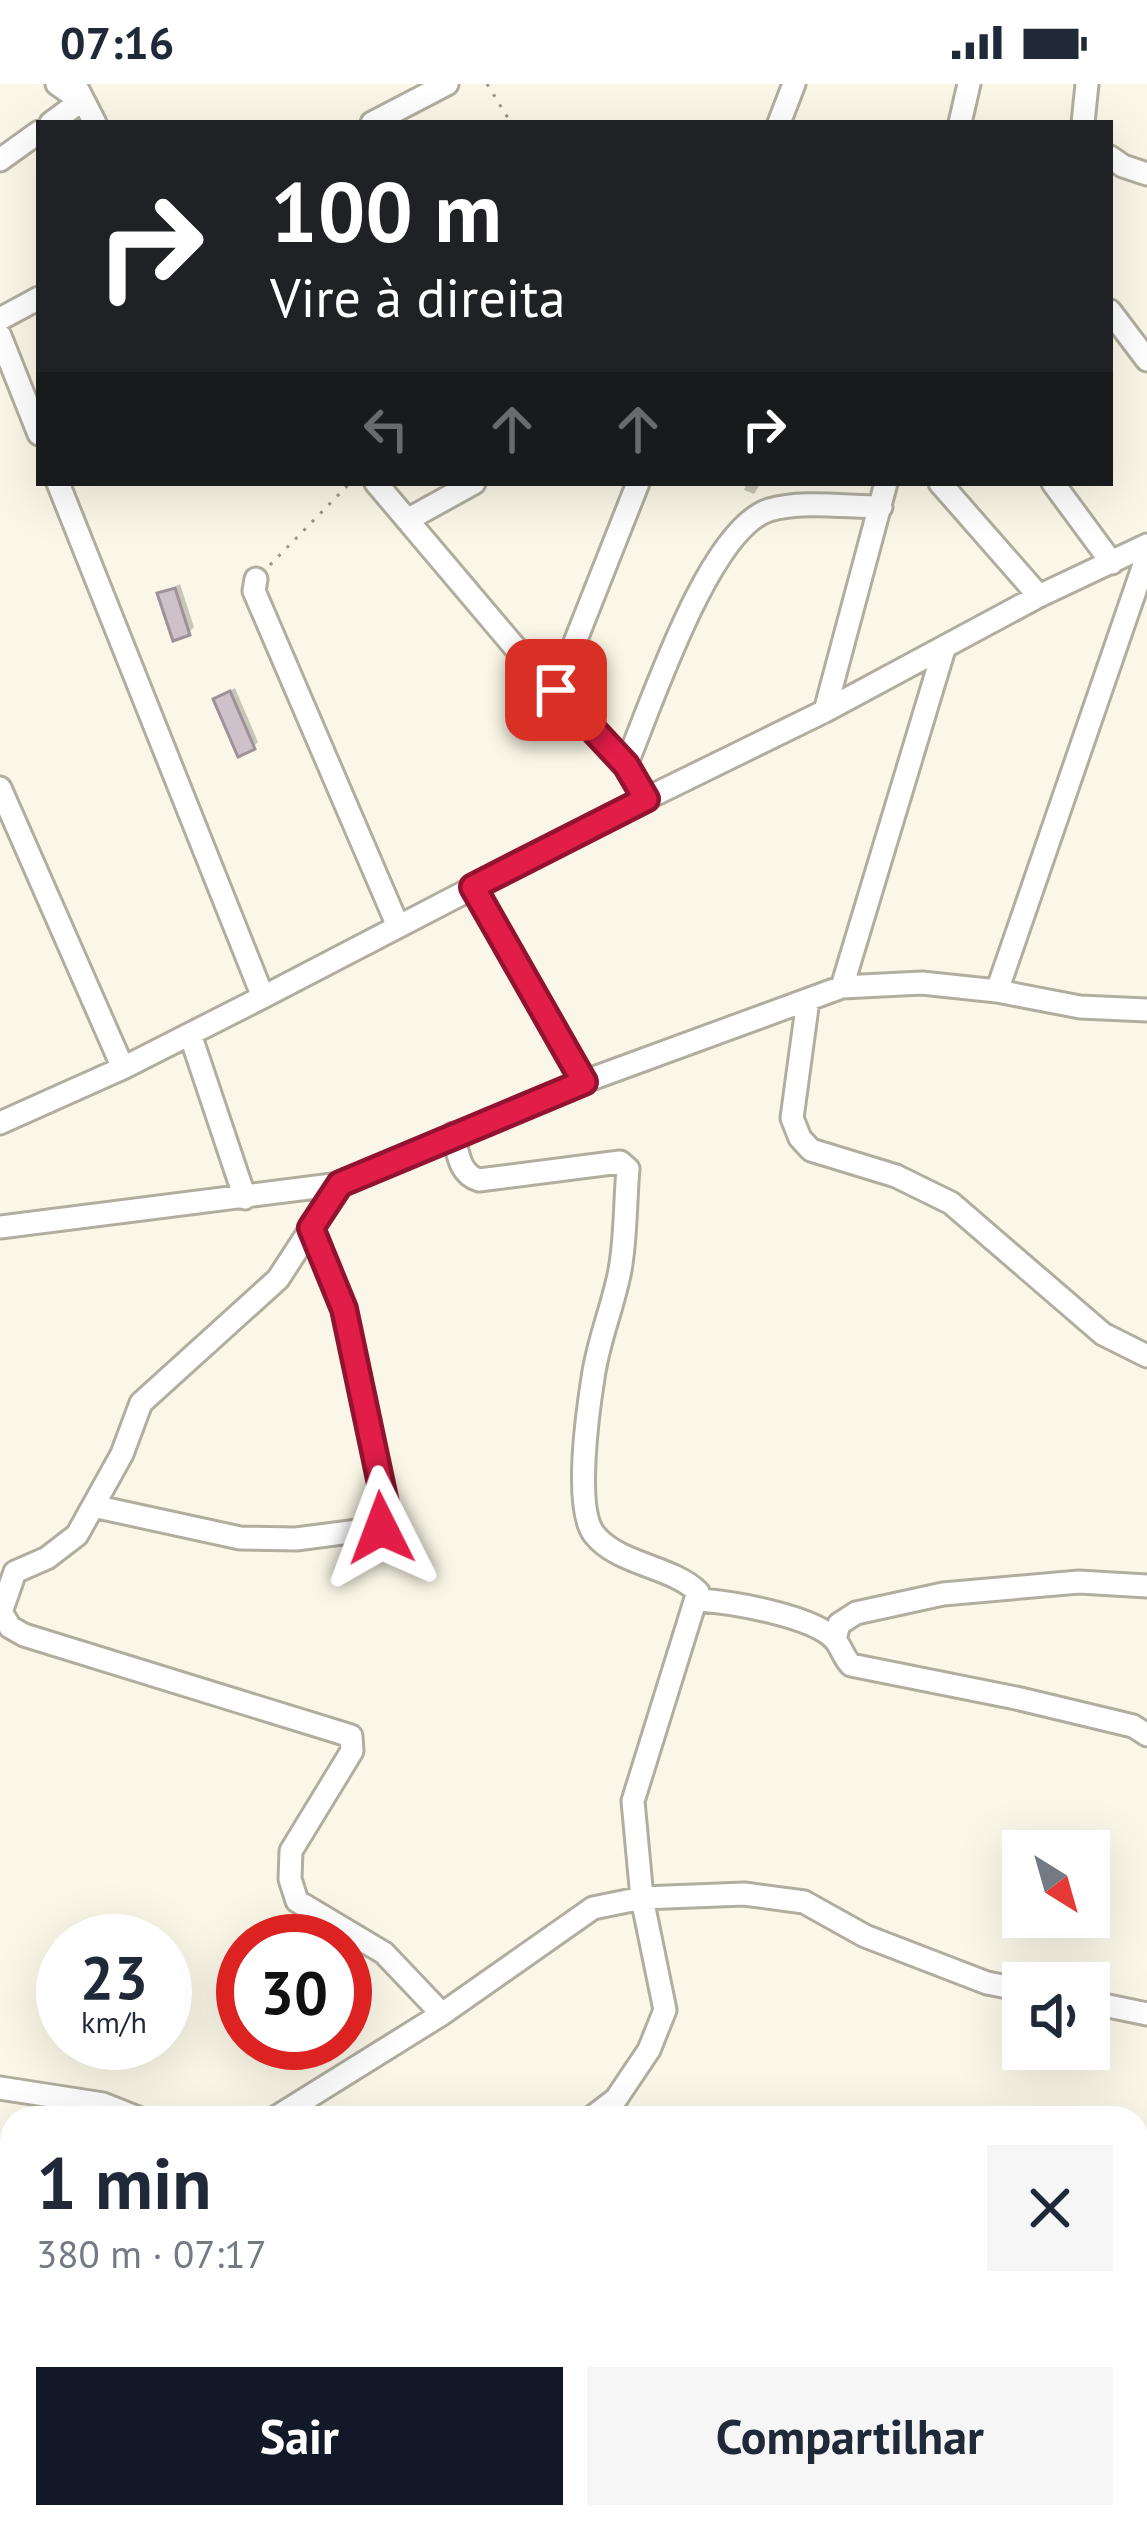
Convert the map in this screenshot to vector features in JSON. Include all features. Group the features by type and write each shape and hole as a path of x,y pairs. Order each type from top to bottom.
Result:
{"street":[{"path":"57,84 79,93 93,120"},
{"path":"378,120 444,84"},
{"path":"780,120 794,84"},
{"path":"1083,120 1087,84"},
{"path":"54,120 79,93"},
{"path":"0,160 36,134"},
{"path":"1113,159 1147,174"},
{"path":"0,319 36,300"},
{"path":"1113,315 1147,360"},
{"path":"0,336 36,426"},
{"path":"59,486 263,998"},
{"path":"379,486 626,765 646,799"},
{"path":"407,520 469,486"},
{"path":"556,690 637,486"},
{"path":"825,711 885,486"},
{"path":"943,486 1039,596"},
{"path":"1055,486 1112,563"},
{"path":"626,765 700,588 737,531 772,509 881,507"},
{"path":"0,1123 263,998 825,711 1039,596 1147,545"},
{"path":"997,991 1147,556"},
{"path":"256,579 254,591 398,926"},
{"path":"842,988 944,649"},
{"path":"0,788 123,1068"},
{"path":"473,887 584,1082"},
{"path":"0,1227 340,1184 584,1082 842,988 922,983 1080,1007 1147,1010"},
{"path":"808,1000 792,1118 812,1150 896,1176 951,1203 1103,1334 1147,1355"},
{"path":"190,1034 245,1198"},
{"path":"453,1134 462,1167 469,1177 479,1180 620,1162 628,1169 620,1269 593,1376 584,1478 586,1509 593,1533 636,1563 691,1584 698,1592 633,1801 642,1898 665,2010 649,2050 607,2106"},
{"path":"340,1184 278,1279 141,1403 122,1454 77,1535 47,1558 8,1569 1,1612 10,1627 24,1635 351,1736 352,1751 291,1851 290,1879 297,1900 384,1952 442,2014"},
{"path":"92,1506 240,1538 296,1539 386,1524 344,1309 311,1228"},
{"path":"835,1639 839,1624 856,1613 943,1594 1079,1582 1147,1586"},
{"path":"699,1600 730,1602 803,1623 835,1639 851,1665 1142,1726"},
{"path":"294,2106 442,2014 593,1907 642,1898 744,1894 804,1902 866,1936 1002,1986"},
{"path":"1110,2006 1147,2014"},
{"path":"0,2088 108,2106"}],"path":[{"path":"487,84 509,120"},
{"path":"256,579 347,486"}],"building":[{"path":"175,588 190,635 173,641 157,593"},
{"path":"230,691 255,749 238,757 213,699"}],"route":[{"path":"381,1528 388,1517 344,1309 311,1228 340,1184 584,1082 473,887 646,799 626,765 556,690"}]}
